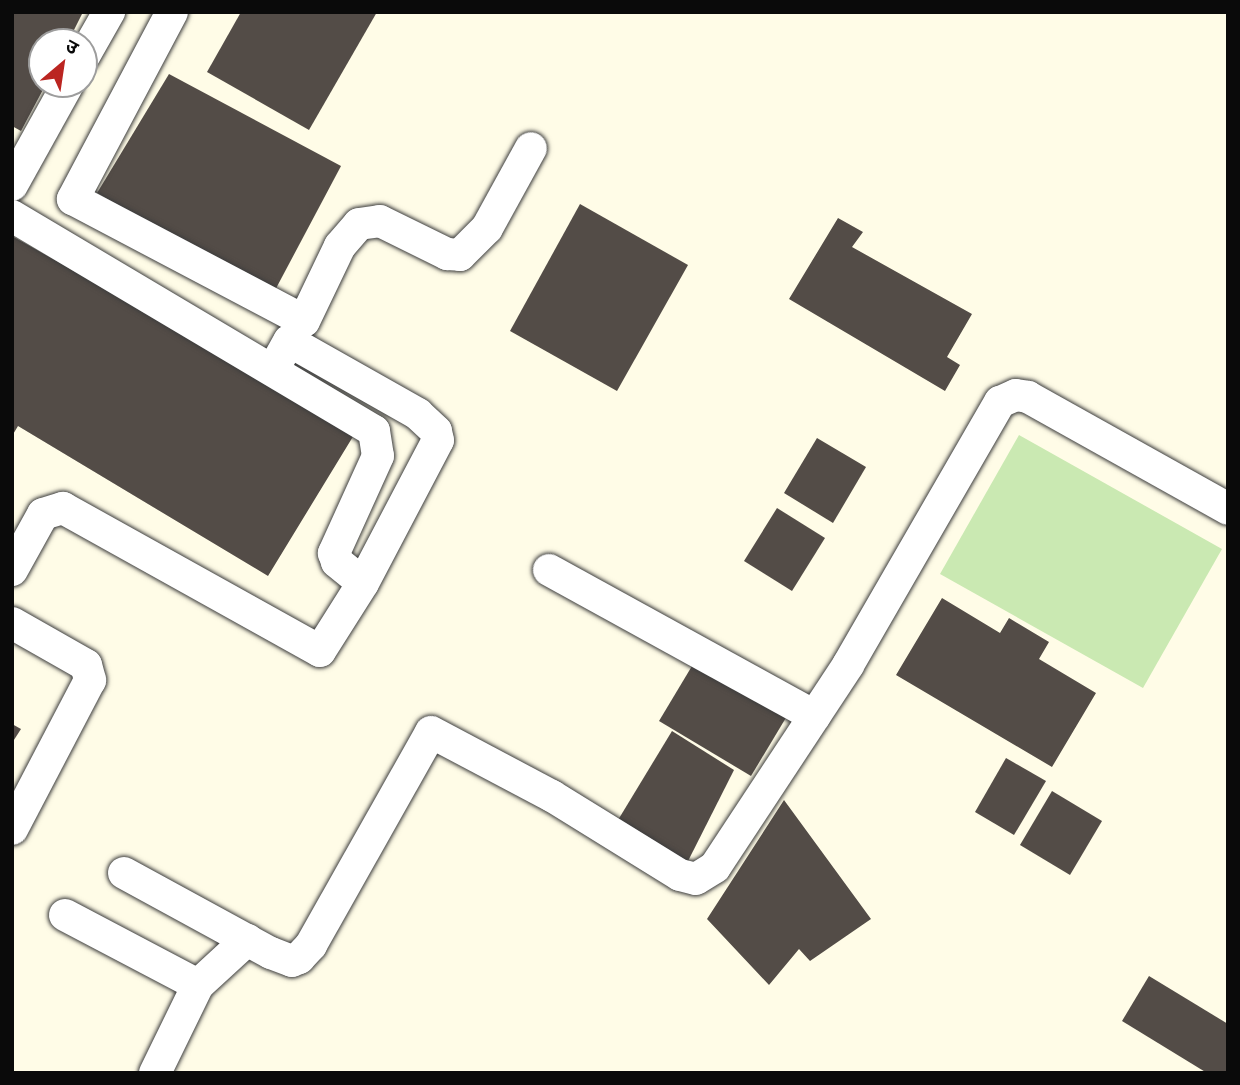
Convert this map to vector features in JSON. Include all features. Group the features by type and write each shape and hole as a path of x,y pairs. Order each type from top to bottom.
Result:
{"street":[{"path":"98,31 109,12"},
{"path":"172,12 73,199 304,321 340,246 359,224 380,221 447,254 460,256 487,228 531,148"},
{"path":"12,185 60,98"},
{"path":"12,216 366,424 378,440 378,456 335,543 337,562 363,583"},
{"path":"12,570 43,514 52,508 63,508 320,651 363,583 431,461 438,440 436,431 418,414 289,341 274,370"},
{"path":"124,873 247,940 292,961 306,953 431,732 552,796 681,875 696,879 715,867 815,716 991,412 1008,397 1028,397 1228,509"},
{"path":"549,570 815,716"},
{"path":"12,623 86,665 90,680 12,830"},
{"path":"65,915 198,985"},
{"path":"155,1073 198,985 247,940"}],"green space":[{"path":"1019,435 1222,549 1143,688 940,574"}],"building":[{"path":"12,12 83,12 75,28 28,28 28,98 39,98 21,131 12,126"},
{"path":"241,12 377,12 309,130 207,72"},
{"path":"169,74 341,166 273,294 97,193"},
{"path":"580,204 688,265 617,391 510,331"},
{"path":"838,218 863,232 852,247 972,314 947,357 960,365 945,391 789,299"},
{"path":"12,236 357,430 268,576 18,426 12,436"},
{"path":"817,438 866,467 833,523 784,493"},
{"path":"777,508 825,538 792,591 744,561"},
{"path":"942,598 1000,633 1009,618 1049,642 1039,659 1096,693 1052,767 896,675"},
{"path":"698,656 790,711 751,776 659,721"},
{"path":"12,724 21,729 12,743"},
{"path":"672,731 734,770 684,869 615,825"},
{"path":"1006,758 1046,781 1014,835 975,812"},
{"path":"1052,791 1102,821 1070,875 1020,845"},
{"path":"784,800 871,919 810,961 799,949 769,985 707,919"},
{"path":"1149,976 1228,1024 1228,1073 1207,1073 1122,1021"}]}
